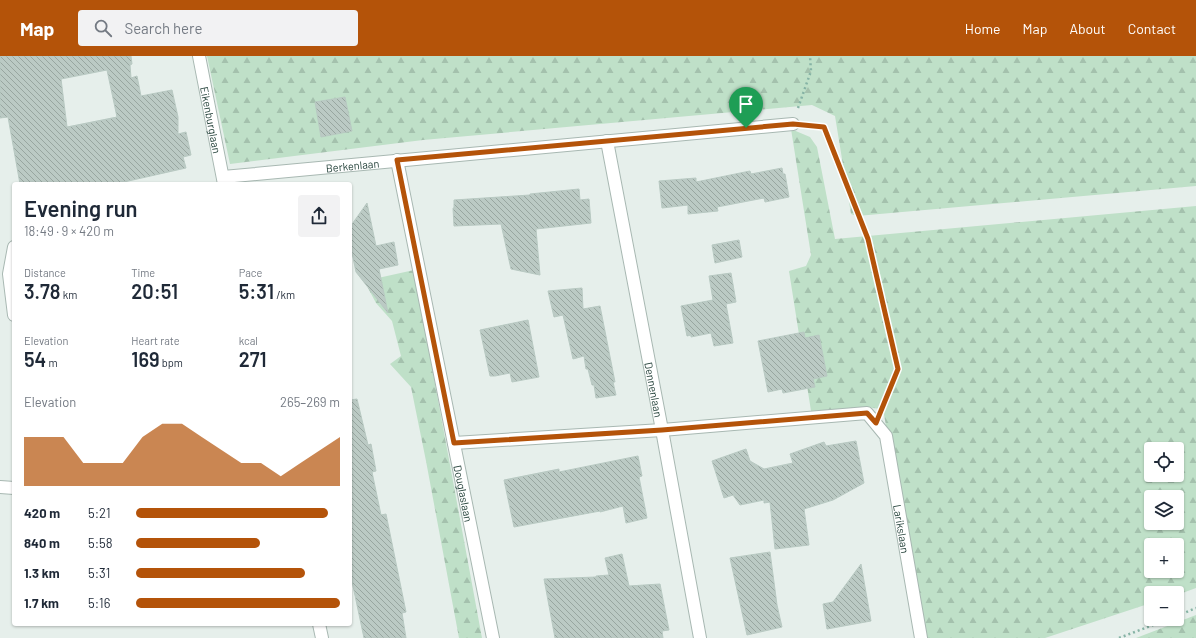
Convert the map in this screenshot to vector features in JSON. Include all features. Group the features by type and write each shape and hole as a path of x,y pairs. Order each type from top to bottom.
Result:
{"street":[{"name":"Eikenburglaan","path":"199,56 224,180"},
{"name":"Berkenlaan","path":"224,180 397,160 793,124"},
{"name":"Dennenlaan","path":"607,141 700,638"},
{"name":"Douglaslaan","path":"397,160 493,638"},
{"path":"12,253 5,275 12,306"},
{"path":"454,443 662,430 867,413 876,423"},
{"name":"Larikslaan","path":"876,423 886,436 921,638"},
{"path":"0,487 12,488"},
{"path":"319,626 322,638"}],"path":[{"path":"810,56 811,71 793,124 824,127 868,239 898,369 876,423"},
{"path":"1184,613 1196,608"},
{"path":"1120,638 1151,626"}],"green space":[{"path":"207,56 1196,56 1196,186 857,216 851,214 835,116 812,105 423,140 230,164"},
{"path":"791,129 810,137 817,147 835,239 1196,206 1196,588 1184,592 1184,586 1144,586 1144,605 1045,638 926,638 884,415 880,409 866,407 811,411 789,271 806,266 811,255"},
{"path":"414,270 482,638 459,638 411,387 390,364 401,356 392,321 376,303 368,288 369,280"},
{"path":"1196,615 1196,638 1136,638 1167,626 1184,626 1184,620"}],"building":[{"path":"0,56 131,56 131,78 137,76 141,96 172,90 178,117 178,134 186,132 191,155 183,157 186,168 124,182 20,182 8,117 0,118","holes":["107,70 117,117 67,127 61,79"]},
{"path":"345,97 352,131 321,137 315,102"},
{"path":"782,168 783,174 785,174 789,197 765,202 764,198 717,207 718,211 688,214 688,205 662,208 659,181 696,178 696,182 750,171 751,174"},
{"path":"579,189 580,200 589,199 591,223 536,229 540,275 511,269 501,224 454,226 454,200 530,195"},
{"path":"367,203 376,246 394,242 398,265 379,269 388,313 356,272 352,253 352,224"},
{"path":"739,240 742,257 715,263 712,245"},
{"path":"731,273 736,302 726,304 733,343 714,346 711,333 691,337 691,335 687,336 681,306 713,300 709,276"},
{"path":"582,288 583,309 600,306 615,382 613,382 616,395 596,398 594,385 592,385 588,369 586,369 584,356 573,359 563,315 554,317 548,291"},
{"path":"528,320 539,377 512,382 510,373 490,376 480,330"},
{"path":"804,332 805,338 819,335 827,376 813,379 815,387 783,393 782,389 768,392 758,341"},
{"path":"357,399 368,445 371,444 376,471 372,472 381,515 386,514 406,612 402,613 406,638 364,638 352,581 352,400"},
{"path":"856,441 864,483 833,500 804,509 809,545 775,549 770,502 764,503 764,500 740,505 733,495 724,498 712,461 746,449 750,461 764,469 793,463 790,454 824,442 826,446"},
{"path":"638,456 642,476 639,477 647,518 626,523 623,506 600,512 514,527 504,480 559,469 559,472"},
{"path":"770,552 777,605 782,627 747,635 730,558"},
{"path":"622,554 629,586 660,584 669,630 662,631 663,638 555,638 544,579 609,575 605,558"},
{"path":"861,564 871,621 827,629 823,604 833,602"}],"route":[{"path":"793,124 824,127 868,239 898,369 876,423 867,413 662,430 454,443 397,160 746,128 793,124"}]}
